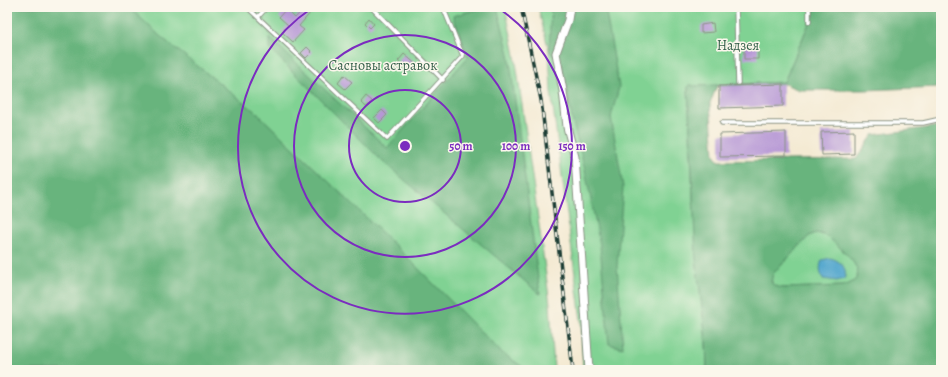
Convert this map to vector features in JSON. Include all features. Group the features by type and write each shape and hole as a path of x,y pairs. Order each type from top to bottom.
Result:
{"street":[{"path":"570,7 568,20 556,53 564,91 567,127 574,157 589,370"}],"lane":[{"path":"247,7 387,139 464,56 443,7"},
{"path":"258,17 267,7"},
{"path":"371,7 443,80"},
{"path":"736,7 738,83"},
{"path":"809,7 809,22"},
{"path":"722,123 923,123 941,119"}],"green space":[{"name":"Сасновы астравок","path":"7,7 505,7 515,55 550,304 554,370 7,370"},
{"path":"7,7 129,7 161,37 257,113 398,248 501,352 527,370 7,370"},
{"path":"485,7 497,7 509,54 540,294 382,161 270,49 270,38 387,148 468,57 453,16"},
{"name":"Надзея","path":"540,7 816,7 784,82 688,87 693,199 706,341 707,370 583,370 581,320 551,92 549,51 539,11"},
{"path":"551,7 605,7 619,87 611,117 623,187 617,266 623,348 609,344 600,245 585,170 573,123 562,64 549,51"},
{"path":"816,7 941,7 941,87 865,90 799,90 785,84 717,86 710,103 714,155 718,161 856,159 873,135 941,126 941,370 707,370 706,341 696,259 688,87 691,84 692,86 784,82","holes":["817,233 828,237 855,265 858,275 856,279 843,286 784,288 772,284 773,274 808,237"]},
{"path":"817,233 831,239 847,255 857,270 858,275 856,279 843,286 784,288 773,285 771,278 773,274 808,237"}],"water":[{"path":"830,258 834,259 843,266 845,272 844,279 837,281 823,279 820,265 822,260"}],"building":[{"path":"305,7 311,12 299,26 304,30 293,42 282,32 288,25 279,17 286,9 295,18"},
{"path":"369,18 374,24 370,28 365,23"},
{"path":"713,23 714,32 701,33 701,25"},
{"path":"744,46 758,46 758,59 744,59"},
{"path":"307,47 312,52 306,58 301,53"},
{"path":"404,54 417,65 410,72 398,61"},
{"path":"344,75 352,82 345,89 338,83"},
{"path":"783,84 783,106 719,108 719,86"},
{"path":"366,96 372,101 366,107 361,102"},
{"path":"382,110 387,115 379,123 374,118"},
{"path":"854,131 854,154 822,155 821,132"},
{"path":"786,132 786,156 720,157 720,134"}],"railway":[{"path":"521,7 541,100 573,370"}]}
